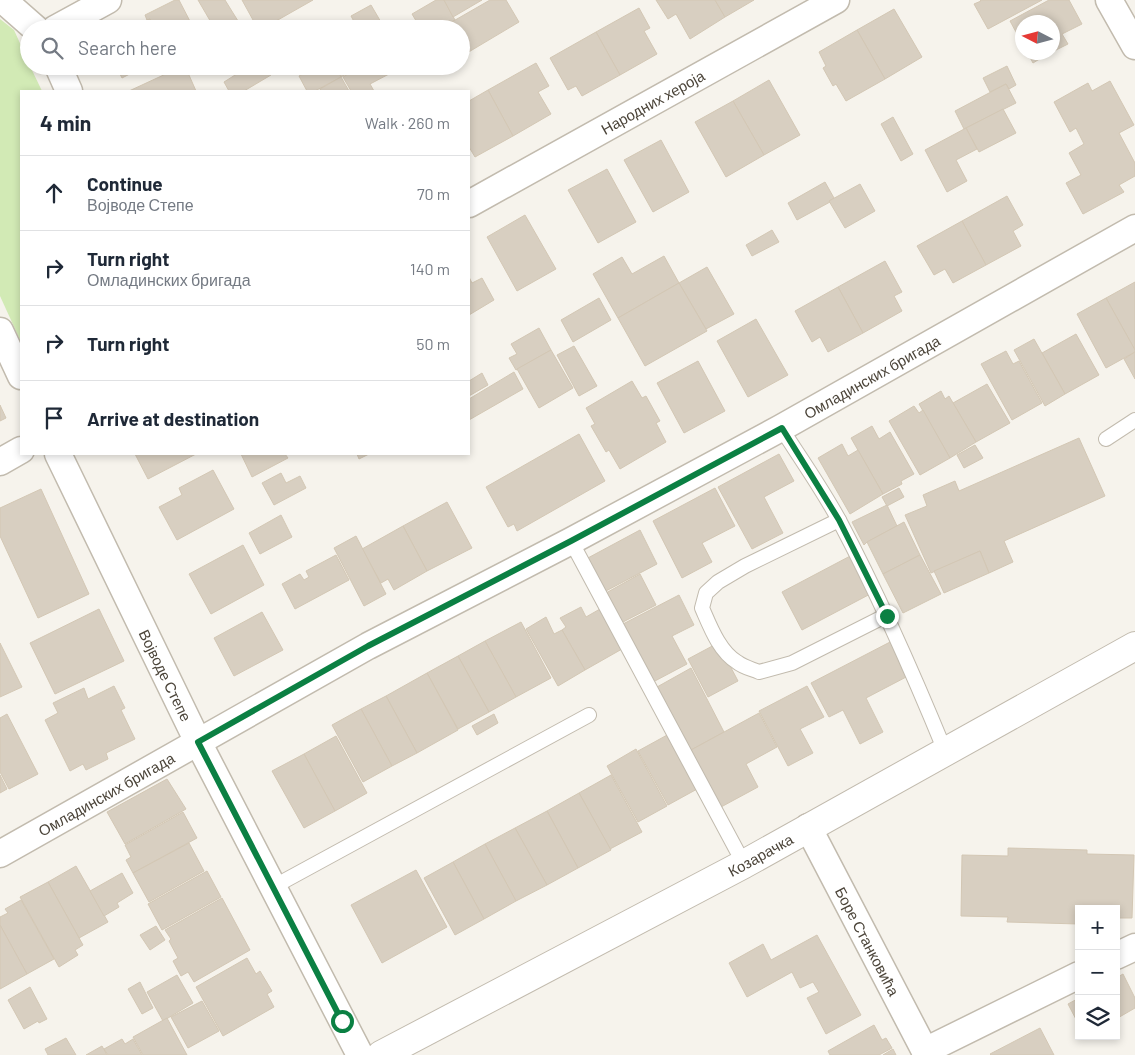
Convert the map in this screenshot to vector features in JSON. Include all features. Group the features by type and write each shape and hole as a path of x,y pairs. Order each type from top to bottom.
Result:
{"street":[{"path":"3,0 26,20"},
{"path":"71,20 108,0"},
{"name":"Народних хероја","path":"470,203 836,0"},
{"path":"1109,0 1135,46"},
{"path":"62,75 69,90"},
{"name":"Омладинских бригада","path":"0,854 368,646 571,541 782,428 1135,228"},
{"path":"0,331 20,374"},
{"path":"0,462 20,451"},
{"name":"Војводе Степе","path":"58,455 198,742 360,1055"},
{"name":"Козарачка","path":"380,1055 744,864 1135,646"},
{"name":"Боре Станковића","path":"808,828 926,1053"},
{"path":"1120,954 1135,947"},
{"path":"926,1053 1075,977"}],"lane":[{"path":"1106,439 1135,420"},
{"path":"782,428 839,520 887,616 945,751"},
{"path":"839,520 745,566 706,593 702,608 712,630 725,652 737,662 759,672 792,662 887,616"},
{"path":"571,541 744,864"},
{"path":"273,887 589,715"}],"green space":[{"path":"0,19 14,30 20,43 20,75 34,75 42,90 20,90 20,340 0,296"}],"building":[{"path":"175,0 179,0 189,20 147,20 145,15"},
{"path":"198,0 225,0 237,20 210,20"},
{"path":"242,0 313,0 278,20 253,20"},
{"path":"436,0 444,0 455,20 416,20 412,14"},
{"path":"444,0 482,0 453,17"},
{"path":"490,0 506,0 519,22 470,51 470,20 455,20"},
{"path":"656,0 715,0 725,17 690,39 676,14 668,19"},
{"path":"715,0 754,0 725,17"},
{"path":"980,0 1042,0 988,29 974,4"},
{"path":"1049,0 1069,0 1082,24 1062,34 1068,44 1060,48 1060,15 1021,15"},
{"path":"371,5 380,20 353,20 351,16"},
{"path":"639,8 650,28 644,31 657,54 620,75 596,32"},
{"path":"894,9 922,57 885,79 857,30"},
{"path":"1015,18 1015,30 1010,21"},
{"path":"857,30 885,79 846,101 836,84 833,86 823,68 826,66 819,52"},
{"path":"596,32 620,75 582,96 576,86 568,90 550,58"},
{"path":"536,63 549,86 538,92 551,114 513,136 488,90"},
{"path":"1007,66 1016,85 1009,89 1006,84 990,92 983,78"},
{"path":"164,75 189,75 196,90 131,90"},
{"path":"235,75 271,75 246,90 228,90 224,82"},
{"path":"340,75 341,77 317,90 306,90 299,76"},
{"path":"346,75 387,75 370,84 373,90 350,90 343,77"},
{"path":"341,77 348,90 320,90"},
{"path":"769,80 800,135 764,155 733,101"},
{"path":"1110,81 1134,125 1119,133 1135,163 1135,176 1119,185 1124,192 1083,214 1066,183 1081,175 1069,153 1084,144 1076,128 1070,132 1054,102 1088,83 1092,91"},
{"path":"1006,84 1016,103 964,129 955,111"},
{"path":"488,90 513,136 475,157 470,149 470,100"},
{"path":"733,101 764,155 726,177 695,122"},
{"path":"1003,109 1016,133 979,152 966,128"},
{"path":"893,117 913,154 901,161 881,124"},
{"path":"966,128 977,149 956,160 967,181 947,192 925,150"},
{"path":"661,140 689,192 653,212 624,160"},
{"path":"607,169 636,222 598,243 568,190"},
{"path":"825,182 834,198 797,220 788,203"},
{"path":"860,184 875,211 845,228 829,201"},
{"path":"1007,196 1023,225 1013,231 1021,246 986,265 962,221"},
{"path":"525,215 556,269 517,291 487,237"},
{"path":"962,221 986,265 953,283 945,269 934,275 917,246"},
{"path":"772,230 779,242 752,256 746,245"},
{"path":"664,256 679,283 618,318 593,274 622,257 632,274"},
{"path":"885,261 902,292 894,296 902,311 863,333 838,287"},
{"path":"707,267 734,314 706,329 679,283"},
{"path":"482,278 494,300 470,314 470,279 472,283"},
{"path":"1135,282 1135,350 1106,298"},
{"path":"679,283 707,331 645,366 618,318"},
{"path":"838,287 863,333 828,352 820,337 812,342 795,311"},
{"path":"599,298 611,320 573,342 561,320"},
{"path":"1106,298 1135,352 1106,368 1077,314"},
{"path":"756,319 788,375 748,397 717,341"},
{"path":"539,328 551,350 516,370 509,358 517,354 511,344"},
{"path":"1076,334 1099,375 1065,394 1042,353"},
{"path":"1034,339 1065,394 1045,406 1014,350"},
{"path":"574,346 597,386 579,396 557,355"},
{"path":"551,350 573,388 539,408 517,369"},
{"path":"1006,351 1013,364 1019,361 1042,403 1012,420 981,364"},
{"path":"1135,352 1135,379 1124,359"},
{"path":"698,361 725,411 684,433 657,383"},
{"path":"514,372 523,389 470,419 470,398"},
{"path":"482,373 488,385 470,395 470,380"},
{"path":"632,381 642,398 646,396 660,421 656,423 666,442 620,469 609,450 606,452 591,426 595,424 586,408"},
{"path":"987,384 1010,423 976,442 953,403"},
{"path":"941,391 945,399 949,396 976,442 950,458 919,404"},
{"path":"0,405 6,418 0,421"},
{"path":"914,406 919,413 923,410 950,458 920,475 889,421"},
{"path":"872,426 879,439 890,432 914,474 901,481 902,484 883,494 851,438"},
{"path":"579,434 605,481 517,531 514,524 508,527 486,487"},
{"path":"1079,438 1105,496 1004,541 1013,562 989,573 980,551 931,573 905,515 927,506 923,495 955,481 959,491"},
{"path":"842,444 848,456 858,450 883,494 850,514 818,458"},
{"path":"975,445 983,458 964,468 957,455"},
{"path":"779,454 794,481 764,497 783,533 752,549 718,487"},
{"path":"136,455 194,455 148,479"},
{"path":"241,455 286,455 288,458 252,477"},
{"path":"357,455 367,455 359,459"},
{"path":"213,470 234,509 177,540 159,507 182,495 179,488"},
{"path":"281,473 286,483 300,476 306,488 274,505 262,483"},
{"path":"715,488 735,526 702,543 712,562 682,578 653,521"},
{"path":"899,488 904,497 887,506 882,497"},
{"path":"41,489 89,594 38,618 0,536 0,508"},
{"path":"447,502 472,548 427,571 403,526"},
{"path":"887,505 897,526 864,545 852,522"},
{"path":"281,515 292,537 260,554 249,533"},
{"path":"904,522 920,555 883,574 867,542"},
{"path":"403,526 427,571 394,590 388,579 381,583 362,549"},
{"path":"640,530 657,564 604,592 586,559"},
{"path":"356,536 386,594 364,606 334,548"},
{"path":"243,545 264,585 211,614 189,574"},
{"path":"980,551 989,573 944,593 934,571"},
{"path":"854,554 874,592 802,630 782,592"},
{"path":"336,555 349,580 295,609 282,584 300,574 304,580 309,577 306,571"},
{"path":"920,555 941,594 903,613 883,574"},
{"path":"640,574 656,605 621,623 606,593"},
{"path":"679,595 694,625 672,636 687,664 653,682 623,624"},
{"path":"581,607 586,617 600,609 622,649 585,670 562,630 566,627 560,618"},
{"path":"99,609 124,661 55,694 30,643"},
{"path":"262,612 283,650 234,676 214,638"},
{"path":"546,617 554,634 562,630 585,670 558,686 526,629"},
{"path":"521,622 551,678 516,697 485,641"},
{"path":"485,641 516,697 489,712 458,656"},
{"path":"892,641 910,675 866,698 883,732 860,744 843,710 829,717 811,683"},
{"path":"0,643 22,687 0,697"},
{"path":"718,643 738,681 708,697 688,659"},
{"path":"458,656 489,712 458,729 427,673"},
{"path":"691,668 724,732 691,750 657,687"},
{"path":"427,673 458,730 417,753 386,696"},
{"path":"114,686 125,708 121,710 135,739 106,753 108,759 86,770 83,764 70,771 45,720 58,713 53,703 84,688 88,699"},
{"path":"807,686 824,717 800,729 813,753 788,766 759,711"},
{"path":"386,696 417,753 392,766 361,709"},
{"path":"361,709 392,766 363,782 332,725"},
{"path":"759,713 777,747 746,764 758,787 721,807 691,750"},
{"path":"7,714 38,774 9,789 0,772 0,718"},
{"path":"494,714 498,723 477,735 472,726"},
{"path":"669,734 699,788 668,805 638,751"},
{"path":"336,736 367,793 335,811 304,754"},
{"path":"636,749 667,806 638,822 607,766"},
{"path":"304,754 335,811 304,828 272,771"},
{"path":"0,775 7,789 0,793"},
{"path":"611,775 642,832 610,849 579,793"},
{"path":"167,779 186,809 125,844 107,812"},
{"path":"579,793 611,850 578,868 547,811"},
{"path":"547,811 578,868 547,885 515,828"},
{"path":"183,812 197,838 133,873 126,860 131,857 125,845"},
{"path":"515,828 547,885 516,901 485,844"},
{"path":"189,843 204,871 149,902 133,873"},
{"path":"485,844 516,901 484,919 453,862"},
{"path":"1008,848 1087,850 1087,854 1134,855 1132,918 1120,918 1120,905 1075,905 1075,924 1007,922 1008,917 961,916 962,855 1008,856"},
{"path":"453,862 484,919 455,935 424,878"},
{"path":"76,866 108,922 79,938 48,882"},
{"path":"416,870 447,927 382,963 351,905"},
{"path":"207,871 221,897 162,930 148,904"},
{"path":"122,873 133,893 117,903 119,907 104,916 90,891"},
{"path":"48,882 83,945 75,950 78,955 59,967 20,897"},
{"path":"222,898 250,950 194,982 188,972 181,976 173,961 178,958 169,941 171,939 165,930"},
{"path":"21,900 54,959 27,974 0,925 0,917 8,913 5,909"},
{"path":"0,925 27,974 0,989"},
{"path":"156,926 165,940 150,950 140,935"},
{"path":"817,935 861,1015 826,1034 807,998 819,992 813,982 800,988 792,972 747,997 729,963 763,944 771,960"},
{"path":"247,958 256,974 260,971 272,991 267,994 274,1007 223,1036 196,987"},
{"path":"1123,974 1135,998 1135,1008 1120,1017 1120,995 1120,976"},
{"path":"177,975 193,1003 163,1021 147,992"},
{"path":"140,982 153,1008 142,1014 128,989"},
{"path":"30,987 47,1019 39,1023 38,1021 24,1029 8,1000"},
{"path":"1075,1000 1075,1017 1068,1004"},
{"path":"202,1001 219,1031 188,1048 171,1017"},
{"path":"167,1018 187,1055 143,1055 133,1037"},
{"path":"874,1025 882,1040 886,1038 892,1048 879,1055 830,1055 828,1051"},
{"path":"1040,1028 1054,1055 990,1054"},
{"path":"66,1038 76,1055 48,1055 45,1049"},
{"path":"122,1039 125,1044 133,1039 142,1055 108,1055 104,1049"},
{"path":"102,1046 107,1055 86,1055"},
{"path":"893,1049 896,1055 883,1055"}],"route":[{"path":"342,1021 198,742 368,646 571,541 782,428 839,520 887,616"}]}
